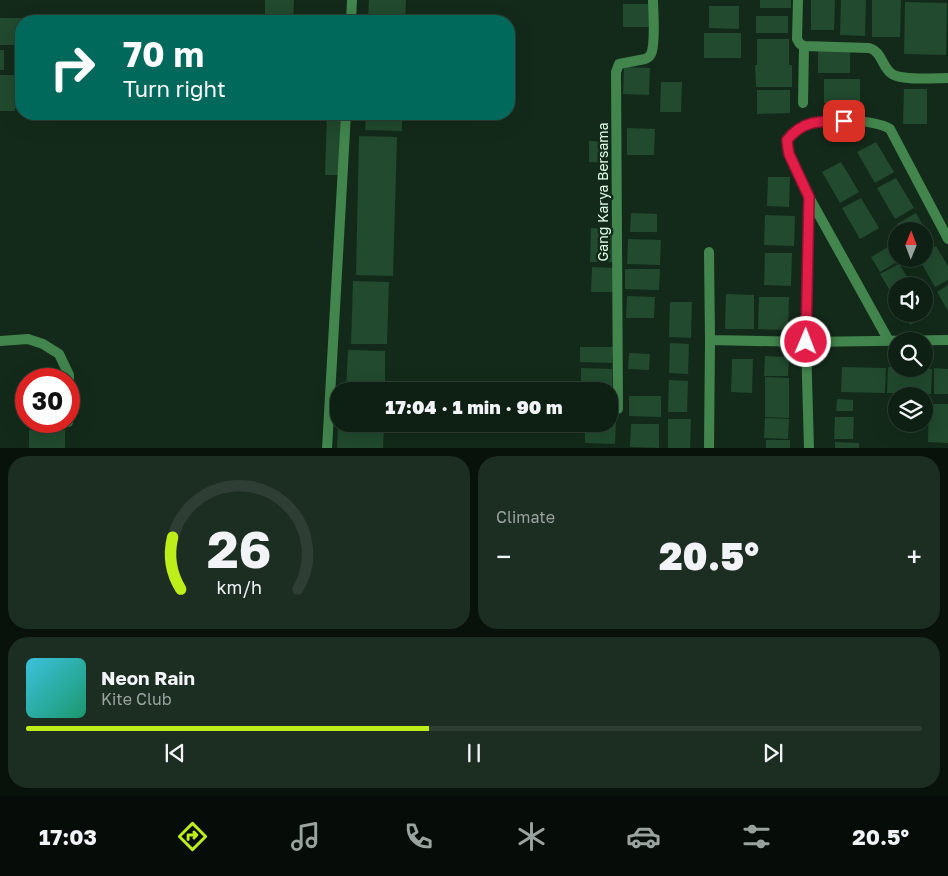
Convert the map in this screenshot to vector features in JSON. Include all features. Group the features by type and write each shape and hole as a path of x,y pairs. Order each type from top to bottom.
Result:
{"street":[{"path":"351,15 352,0"},
{"name":"Gang Karya Bersama","path":"618,382 616,72 620,64 645,59 652,52 654,44 653,0"},
{"path":"798,0 797,38 800,44 804,46 869,48 876,51 888,71 895,75 904,78 948,78"},
{"path":"803,103 804,46"},
{"path":"327,448 346,120"},
{"path":"888,339 809,197 788,148 787,140 804,125 814,122 862,121 884,125 890,129 948,239"},
{"path":"809,197 806,342 809,448"},
{"path":"709,252 709,448"},
{"path":"0,340 28,338 43,344 59,354 66,368"},
{"path":"710,340 888,341"},
{"path":"933,340 948,340"}],"building":[{"path":"265,0 294,0 293,15 265,15"},
{"path":"369,0 406,0 405,15 368,15"},
{"path":"760,0 791,0 791,8 760,8"},
{"path":"811,0 835,0 834,30 811,30"},
{"path":"841,0 866,0 865,36 840,35"},
{"path":"872,0 901,0 900,37 872,37"},
{"path":"905,2 947,3 946,55 904,54"},
{"path":"623,4 651,4 651,27 623,27"},
{"path":"709,6 739,6 739,29 709,28"},
{"path":"756,16 788,16 788,33 756,33"},
{"path":"0,18 15,18 15,45 0,45"},
{"path":"704,33 741,33 741,58 704,58"},
{"path":"757,39 789,39 789,65 792,65 792,87 756,87"},
{"path":"818,49 850,49 850,73 818,73"},
{"path":"0,50 4,50 4,70 0,70"},
{"path":"624,67 650,68 649,95 623,94"},
{"path":"0,75 15,75 15,111 0,111"},
{"path":"824,79 860,79 860,103 824,103"},
{"path":"661,82 682,82 681,112 660,112"},
{"path":"904,89 927,89 927,124 903,124"},
{"path":"757,90 790,90 790,113 757,114"},
{"path":"327,120 341,120 339,175 325,175"},
{"path":"366,120 402,120 402,131 365,130"},
{"path":"627,128 655,129 654,155 627,155"},
{"path":"359,136 397,137 393,276 356,275"},
{"path":"589,141 609,142 608,163 589,162"},
{"path":"876,142 894,172 875,183 857,152"},
{"path":"841,162 859,192 840,203 822,172"},
{"path":"768,177 790,177 789,207 767,206"},
{"path":"896,178 914,208 895,219 877,188"},
{"path":"861,198 879,228 860,239 842,208"},
{"path":"631,213 657,214 657,232 630,232"},
{"path":"916,213 921,222 900,222"},
{"path":"765,215 795,216 794,246 764,245"},
{"path":"591,228 616,229 615,262 590,262"},
{"path":"628,239 661,240 660,265 627,264"},
{"path":"936,246 948,266 948,280 935,287 933,277 929,277 924,268 933,267 933,248"},
{"path":"888,247 888,267 880,272 871,257"},
{"path":"765,253 792,253 791,286 764,285"},
{"path":"592,267 614,268 613,292 591,292"},
{"path":"891,268 902,268 907,277 888,277 888,287 880,274"},
{"path":"625,269 660,269 659,290 625,289"},
{"path":"353,281 389,282 387,344 351,344"},
{"path":"948,285 948,311 937,292"},
{"path":"726,294 754,295 754,329 725,329"},
{"path":"627,296 655,297 654,318 626,318"},
{"path":"759,297 789,297 788,330 758,329"},
{"path":"670,302 692,302 691,338 669,337"},
{"path":"670,343 689,344 688,374 669,373"},
{"path":"580,347 613,347 612,363 580,362"},
{"path":"348,350 385,351 385,382 346,382"},
{"path":"629,353 650,354 649,370 628,369"},
{"path":"765,356 789,357 788,376 764,376"},
{"path":"732,359 753,359 752,393 731,392"},
{"path":"842,367 886,368 885,393 841,392"},
{"path":"888,367 888,377 932,377 931,387 888,387 887,393"},
{"path":"581,368 612,369 612,382 581,382"},
{"path":"934,368 948,369 948,394 934,394"},
{"path":"765,377 789,378 789,418 765,417"},
{"path":"669,380 688,381 687,412 668,412"},
{"path":"629,396 661,396 661,417 629,416"},
{"path":"837,399 853,400 853,411 836,411"},
{"path":"933,404 948,404 948,443 928,442 928,432 933,432"},
{"path":"835,417 854,417 853,439 834,439"},
{"path":"765,418 789,419 788,439 764,438"},
{"path":"668,419 691,419 690,448 668,448"},
{"path":"631,424 659,424 659,448 630,447"},
{"path":"338,432 384,432 383,448 337,448"},
{"path":"585,432 615,432 615,444 585,443"},
{"path":"29,433 65,433 65,448 29,448"},
{"path":"766,440 790,440 790,448 766,448"},
{"path":"835,442 859,443 859,448 835,448"}],"route":[{"path":"806,342 809,197 789,154 787,140 804,125 814,122 844,121"}]}
